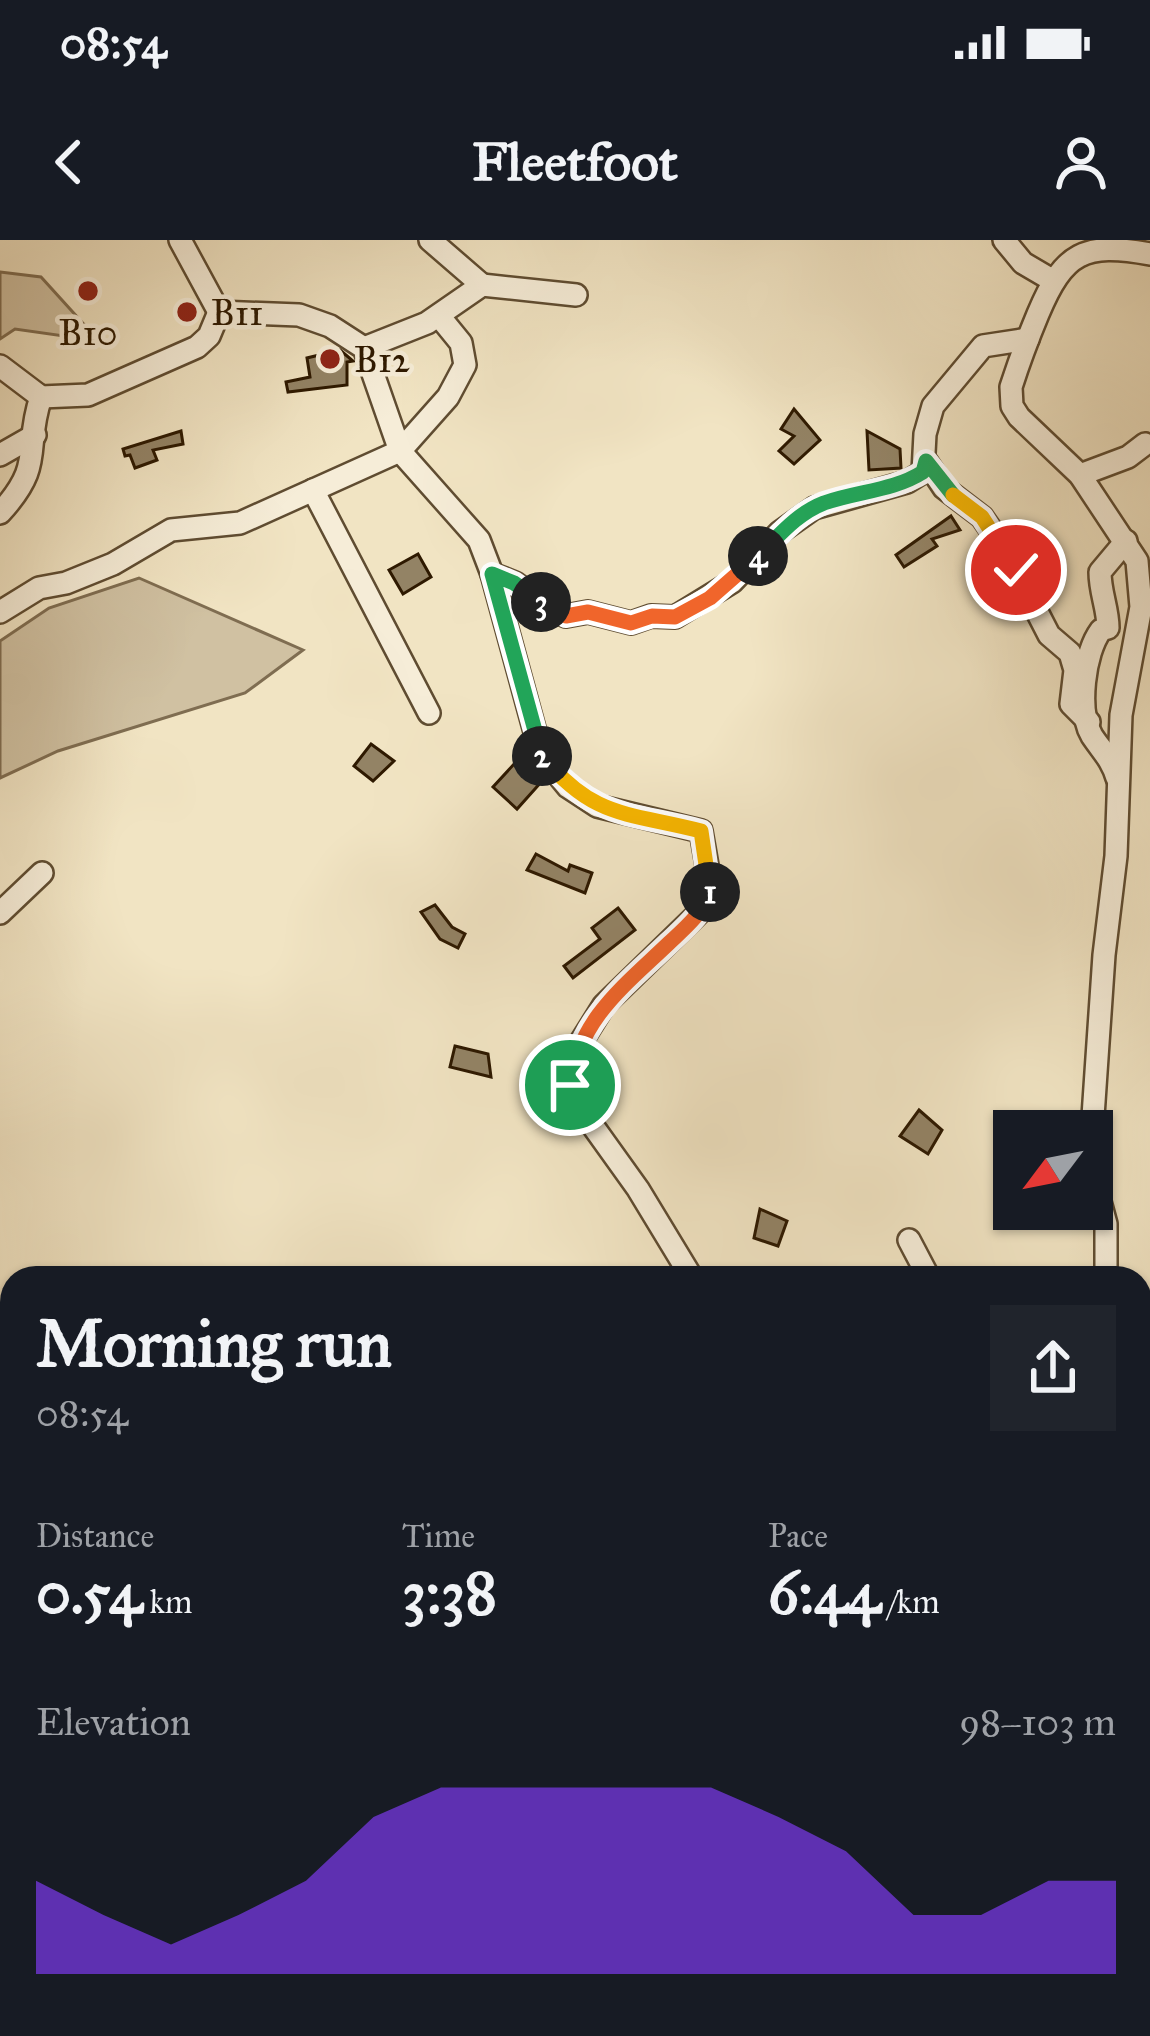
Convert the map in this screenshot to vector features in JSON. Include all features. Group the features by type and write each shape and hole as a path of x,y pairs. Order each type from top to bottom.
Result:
{"street":[{"path":"180,240 219,311"},
{"path":"430,240 482,285 576,295"},
{"path":"1004,240 1023,263 1052,280"},
{"path":"1093,1110 1116,856 1120,715 1142,607 1137,561 1080,475 1019,417 1012,406 1012,387 1052,280 1065,263 1105,248 1150,254"},
{"path":"364,348 414,330 482,285"},
{"path":"219,311 299,315 330,326 364,348 400,451 479,540 541,754 568,788 597,806 701,831 711,888 704,908 604,1005 574,1053 570,1085 685,1266"},
{"path":"0,366 41,398 88,395 181,357 209,335 219,311"},
{"path":"0,612 39,588 113,564 171,530 240,523 400,451 448,397 464,365 461,343 440,316"},
{"path":"492,574 566,616 588,612 631,623 652,616 675,617 731,582 794,520 824,503 907,482 923,472 925,434 933,406 983,346 1028,339"},
{"path":"0,513 31,470 41,398"},
{"path":"0,455 35,435"},
{"path":"1080,475 1128,457 1145,444"},
{"path":"926,461 944,488 982,517 1030,586 1030,600 1049,635 1070,653 1075,670 1071,704 1089,722"},
{"path":"313,490 428,713"},
{"path":"1119,785 1113,764 1091,735 1086,659 1093,640 1108,628 1108,612 1100,601 1100,572 1126,541"},
{"path":"0,913 42,873"},
{"path":"1106,1230 1106,1266"},
{"path":"909,1240 923,1266"}],"shaded area":[{"path":"0,272 41,277 99,341 15,329 0,339"},
{"path":"139,578 303,650 245,693 58,751 0,778 0,641 49,608"}],"building":[{"path":"340,350 353,361 347,362 347,385 288,392 286,382 310,377 307,358"},
{"path":"794,409 820,440 794,464 779,451 794,436 781,429"},
{"path":"181,431 183,444 153,450 157,460 135,468 130,455 125,456 123,449"},
{"path":"867,431 900,449 901,468 869,470"},
{"path":"951,516 960,530 932,539 937,546 904,567 896,555"},
{"path":"418,554 431,577 403,594 389,570"},
{"path":"371,744 394,761 373,781 354,766"},
{"path":"515,763 543,780 517,809 493,787"},
{"path":"536,854 568,871 570,865 592,873 585,893 527,870"},
{"path":"435,905 452,927 465,934 458,948 440,939 421,912"},
{"path":"618,908 635,930 573,978 564,966 600,939 592,928"},
{"path":"455,1046 488,1054 491,1077 450,1067"},
{"path":"919,1110 942,1130 928,1154 900,1136"},
{"path":"760,1209 787,1221 778,1246 754,1238"}],"place":[{"name":"B10","path":"88,291"},
{"name":"B11","path":"187,312"},
{"name":"B12","path":"330,359"}],"route":[{"path":"570,1085 574,1053 604,1005 689,925 704,908 711,888 701,831 597,806 568,788 541,754 492,574 566,616 588,612 631,623 652,616 675,617 731,582 794,520 824,503 907,482 923,472 926,461 944,488 982,517 1016,570"}]}
